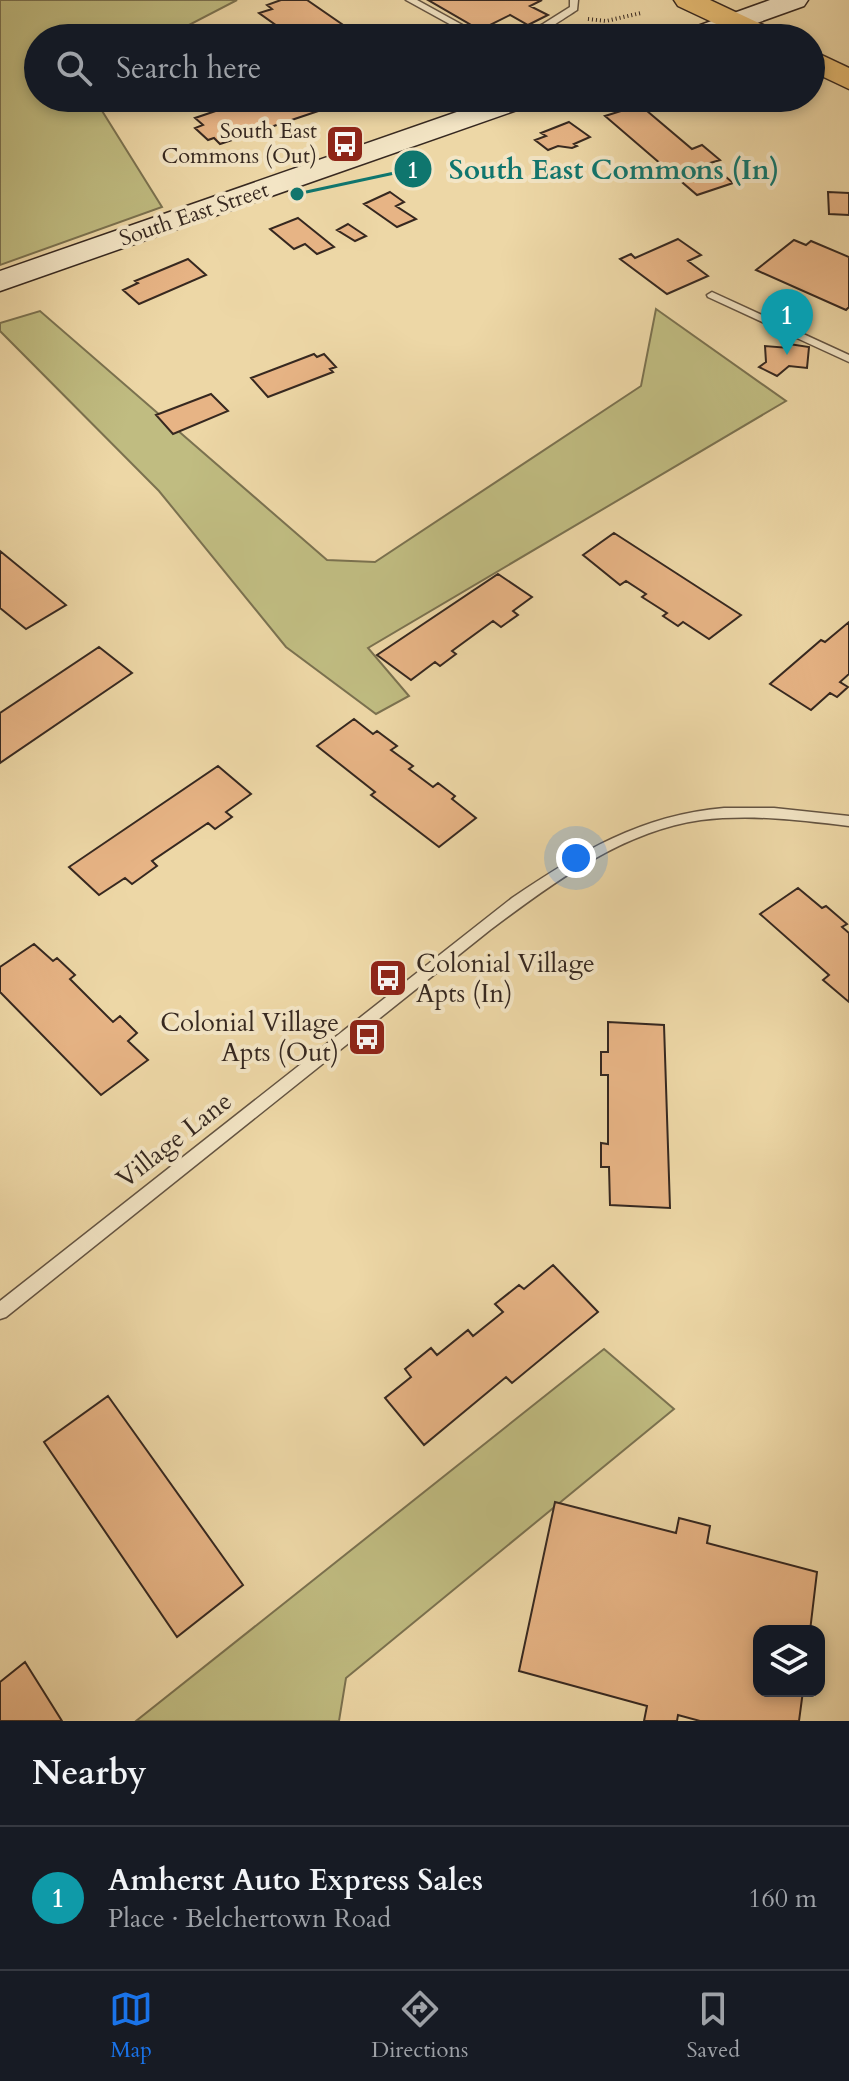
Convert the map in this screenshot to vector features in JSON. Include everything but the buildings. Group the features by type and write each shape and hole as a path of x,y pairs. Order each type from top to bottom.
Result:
{"highway":[{"path":"688,0 738,24"},
{"path":"825,67 849,80"}],"main road":[{"path":"728,24 795,0"},
{"name":"South East Street","path":"0,282 484,112"}],"lane":[{"path":"410,0 455,24"},
{"path":"549,24 574,8 574,0"},
{"path":"712,295 849,359"},
{"name":"Village Lane","path":"0,1311 449,955 550,880 604,846 655,825 701,814 755,812 849,821"}],"path":[{"path":"579,16 606,21 641,13"}],"shaded area":[{"path":"0,0 237,0 191,24 24,24 24,112 103,112 162,207 0,265"},
{"path":"656,309 786,401 368,648 409,696 376,714 286,647 159,491 0,331 0,323 40,311 327,560 375,562 641,386"},
{"path":"604,1349 674,1409 346,1678 339,1721 136,1721"}],"place":[{"name":"South East Commons (Out)","path":"345,144"},
{"name":"South East Commons (In)","path":"297,194"},
{"name":"Amherst Auto Express Sales","path":"787,355"},
{"name":"Colonial Village Apts (In)","path":"388,978"},
{"name":"Colonial Village Apts (Out)","path":"367,1037"}]}
